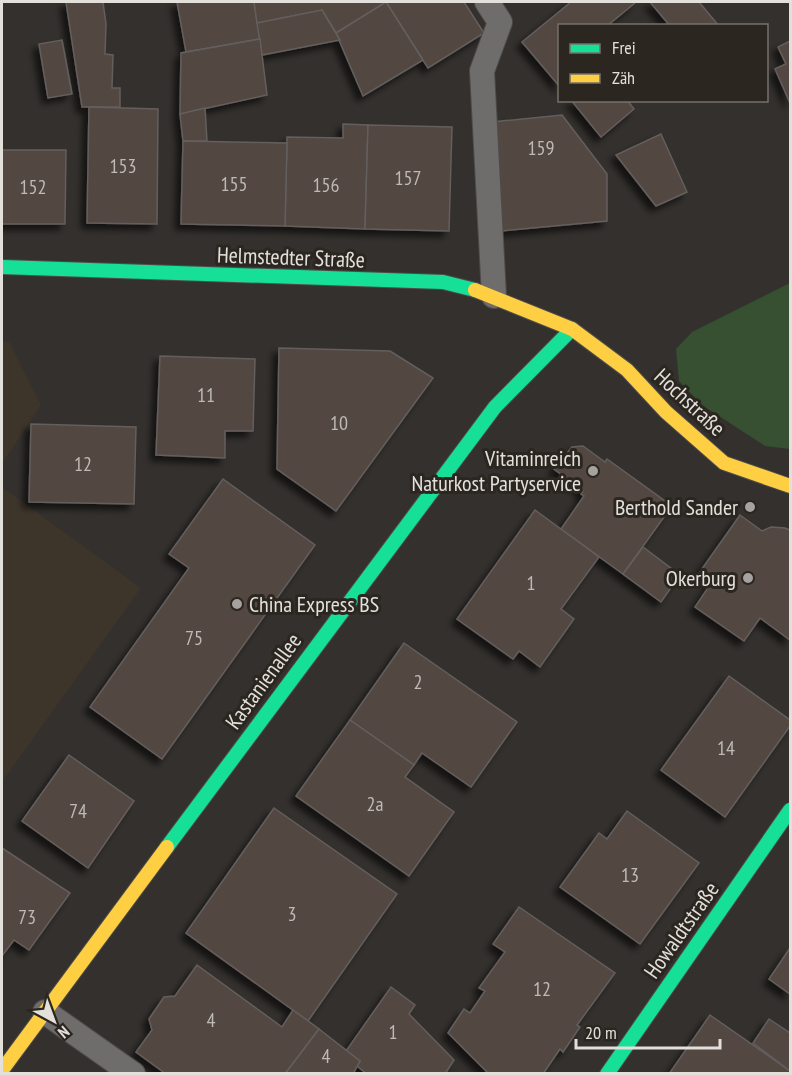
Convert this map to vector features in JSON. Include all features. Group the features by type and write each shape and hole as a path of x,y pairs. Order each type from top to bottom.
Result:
{"street":[{"name":"Helmstedter Straße","path":"2,267 443,282 494,296 572,329"},
{"name":"Hochstraße","path":"572,329 627,370 666,412 724,463 790,486"},
{"name":"Kastanienallee","path":"2,1070 495,407 572,329"},
{"name":"Howaldtstraße","path":"606,1074 790,810"}],"lane":[{"path":"487,2 500,22 482,71 494,296"},
{"path":"45,1012 133,1074"}],"shaded area":[{"path":"2,341 9,342 41,405 2,464"},
{"path":"2,487 141,588 2,782"}],"green space":[{"path":"790,283 790,449 765,446 702,405 679,381 676,349 692,332"}],"building":[{"path":"66,2 103,2 106,24 105,54 113,55 112,88 120,88 120,107 82,107"},
{"path":"177,2 254,2 260,39 186,52"},
{"path":"254,2 386,2 336,33 322,10 257,23"},
{"path":"386,2 464,2 484,33 428,68"},
{"path":"386,2 423,60 363,96 336,33"},
{"path":"571,2 636,2 609,24 558,24 558,85 522,42"},
{"path":"650,2 699,2 717,24 668,24"},
{"path":"322,10 340,40 262,55 257,23"},
{"path":"260,39 267,95 180,114 181,53"},
{"path":"62,40 72,94 48,98 39,44"},
{"path":"790,41 790,103 775,69 786,64 778,47"},
{"path":"573,102 629,102 634,109 601,137"},
{"path":"89,107 158,109 157,224 87,223"},
{"path":"205,108 207,141 183,141 180,114"},
{"path":"562,115 607,174 607,221 501,231 492,122"},
{"path":"343,124 368,125 365,229 285,226 287,137 343,138"},
{"path":"368,125 452,127 449,231 365,229"},
{"path":"661,134 687,192 656,206 616,155"},
{"path":"183,141 287,143 285,226 181,224"},
{"path":"2,150 66,150 65,224 2,224"},
{"path":"279,348 390,351 433,378 336,511 277,469"},
{"path":"160,356 255,359 253,431 225,431 225,458 156,455"},
{"path":"31,424 136,427 134,504 29,502"},
{"path":"583,446 605,462 607,459 672,506 623,574 561,529 584,496 581,494 583,491 554,469 572,447"},
{"path":"223,479 315,545 162,759 90,707 189,568 169,554"},
{"path":"535,510 599,557 561,609 574,619 540,667 519,651 513,659 457,619"},
{"name":"Okerburg","path":"740,515 762,531 771,527 790,530 790,640 760,618 744,641 695,607 712,582 699,573"},
{"path":"643,547 680,575 661,602 623,574"},
{"path":"404,643 517,722 471,787 422,753 414,765 350,720"},
{"path":"729,676 790,720 790,726 725,817 661,770"},
{"path":"350,720 414,765 405,777 454,812 409,876 296,796"},
{"path":"69,755 134,801 88,868 22,821"},
{"path":"274,808 397,894 308,1021 186,933"},
{"path":"627,811 699,863 640,944 560,887 599,833 607,839"},
{"path":"2,848 70,893 29,950 14,940 2,956"},
{"path":"519,907 615,973 577,1025 580,1027 563,1052 560,1049 543,1074 489,1074 448,1033 464,1009 470,1013 485,991 479,988 505,952 493,944"},
{"path":"790,948 790,994 769,979"},
{"path":"197,965 282,1027 293,1010 319,1029 285,1074 166,1074 136,1052 152,1030 149,1019 164,997 175,996"},
{"path":"391,987 415,1005 409,1014 454,1060 445,1074 367,1074 357,1066 360,1061 346,1051"},
{"path":"710,1015 790,1071 790,1074 669,1074"},
{"path":"769,1019 790,1033 790,1071 753,1043"},
{"path":"319,1029 360,1061 353,1074 285,1074"}],"traffic: fast":[{"path":"2,267 443,282 475,290"},
{"path":"167,847 495,407 572,329"},
{"path":"607,1074 790,810"}],"traffic: slow":[{"path":"475,290 572,329 627,370 666,412 724,463 790,486"},
{"path":"2,1070 167,847"}],"place":[{"name":"Vitaminreich Naturkost Partyservice","path":"593,471"},
{"name":"Berthold Sander","path":"750,507"},
{"name":"Okerburg","path":"748,578"},
{"name":"China Express BS","path":"237,604"}]}
